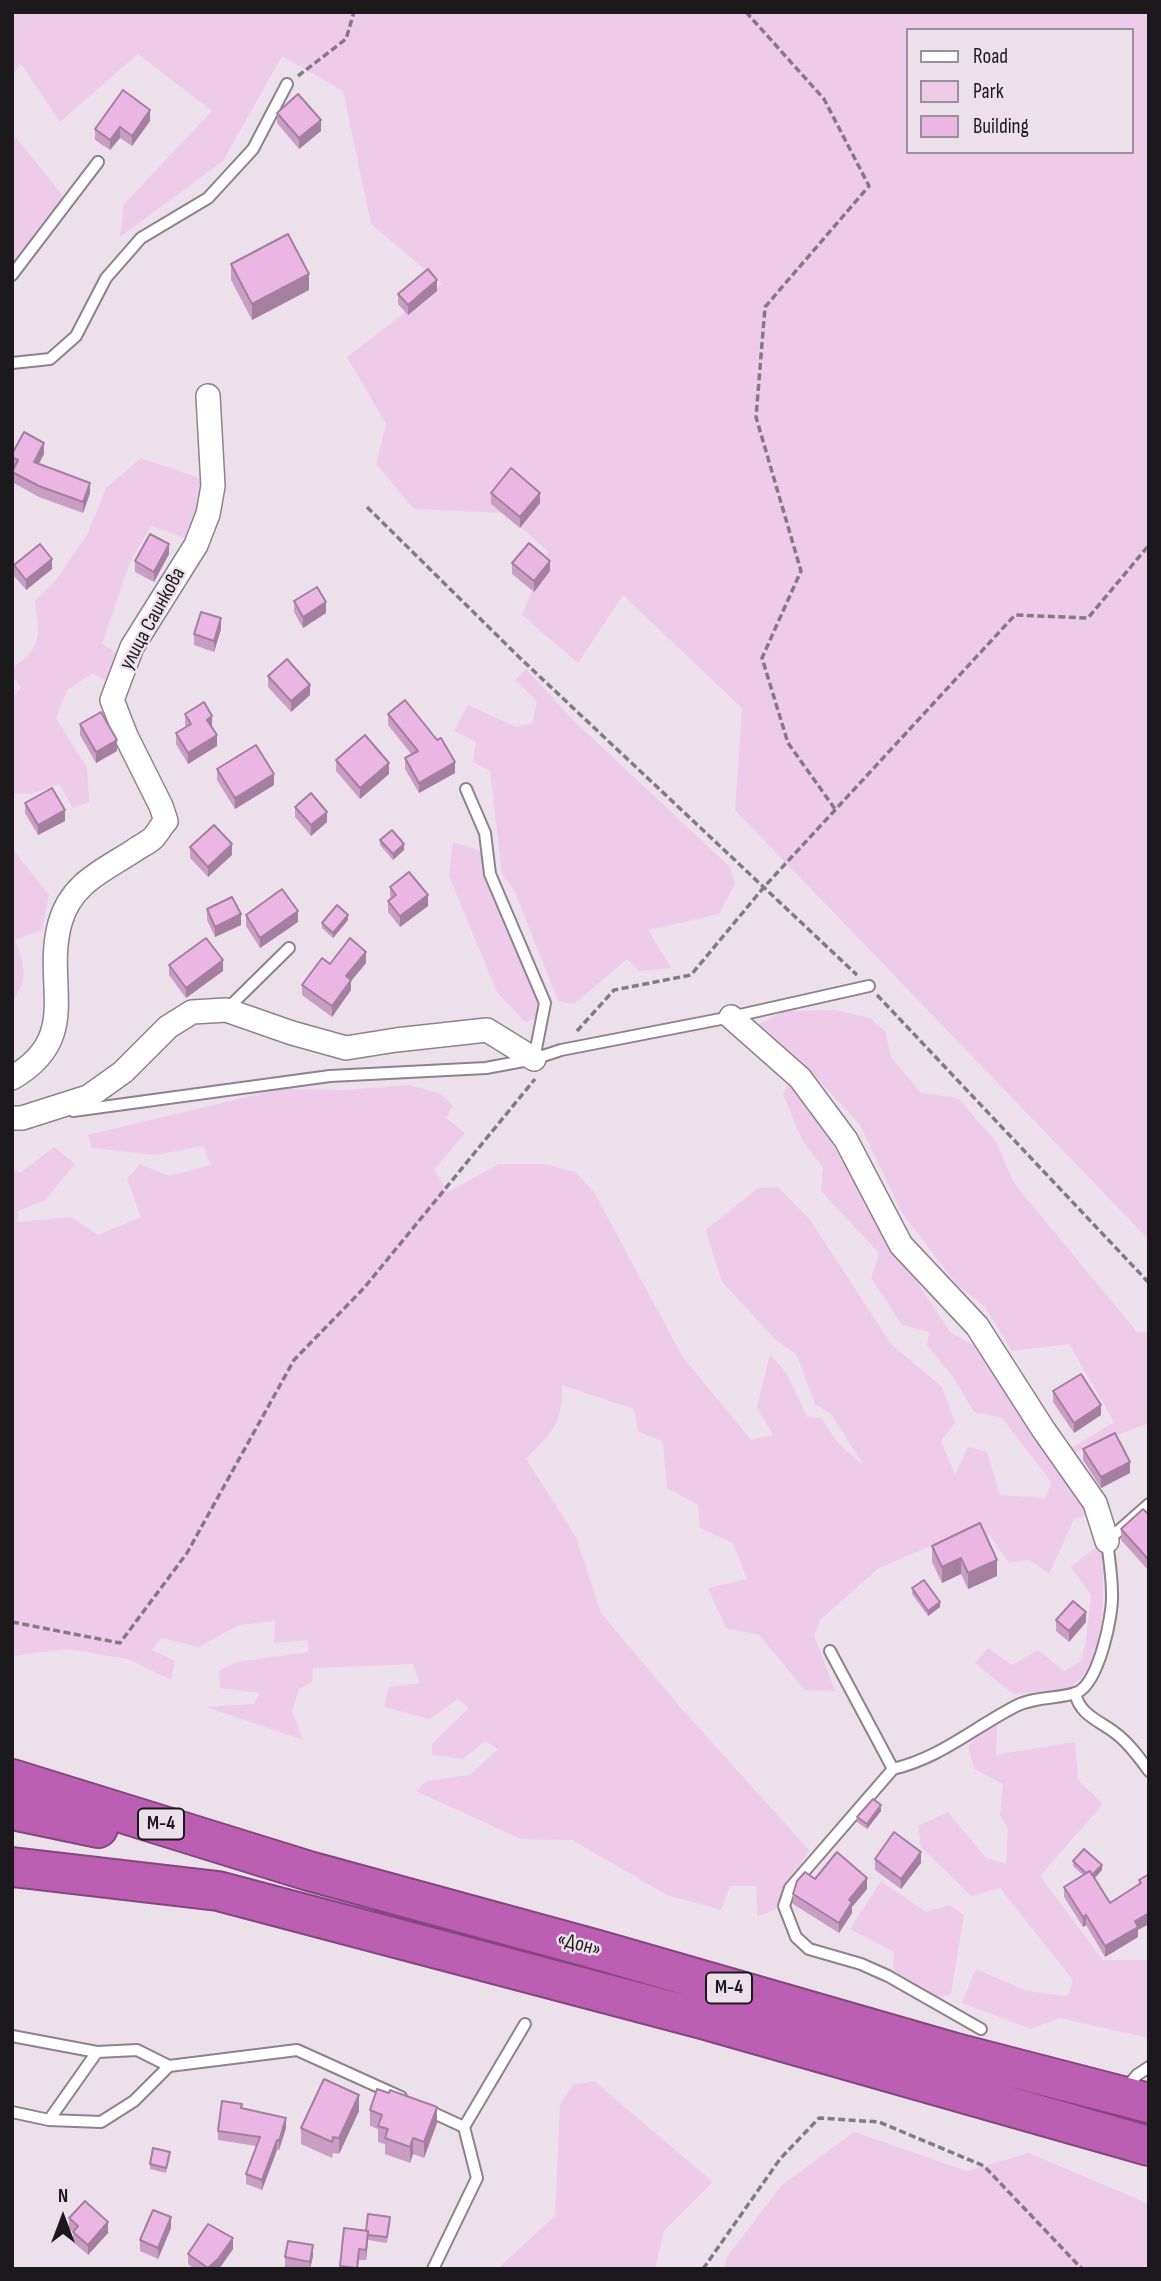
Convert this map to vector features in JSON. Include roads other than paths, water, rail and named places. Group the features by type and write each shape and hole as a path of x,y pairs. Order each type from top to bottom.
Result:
{"highway":[{"name":"«Дон»","path":"12,1779 309,1871 598,1950 952,2052 1134,2099"},
{"path":"12,1810 309,1871"},
{"path":"12,1844 218,1891"},
{"name":"«Дон»","path":"12,1867 218,1891 702,2019 1149,2146"}],"street":[{"path":"12,1078 27,1069 43,1053 53,1034 60,925 72,897 77,889 153,838 166,821 126,736 113,700 132,647 196,545 208,514 213,486 208,396"},
{"path":"17,1118 88,1097 123,1072 168,1027 192,1012 226,1010 346,1048 486,1030 534,1059"},
{"path":"731,1017 800,1078 846,1140 901,1245 977,1326 1095,1503 1107,1541"}],"lane":[{"path":"12,363 50,359 76,336 106,278 141,238 208,198 253,149 287,85"},
{"path":"12,275 98,162"},
{"path":"466,789 485,833 490,874 545,1003 534,1059"},
{"path":"226,1010 289,948"},
{"path":"17,1118 330,1076 486,1068 869,986"},
{"path":"981,2029 888,1976 861,1964 808,1949 796,1937 784,1906 790,1888 893,1769 940,1753 1018,1705 1045,1697 1074,1693 1083,1688 1094,1672 1106,1638 1113,1595 1107,1541 1149,1504"},
{"path":"830,1651 893,1769"},
{"path":"1074,1693 1077,1703 1088,1716 1115,1733 1139,1756 1149,1771"},
{"path":"433,2269 477,2178 464,2127 525,2024"},
{"path":"12,2036 97,2052 137,2050 169,2066 297,2050 407,2100"},
{"path":"49,2120 97,2052"},
{"path":"12,2112 49,2120 101,2122 134,2101 169,2066"},
{"path":"1134,2099 1137,2075 1149,2067"},
{"path":"419,2106 464,2127"}]}
